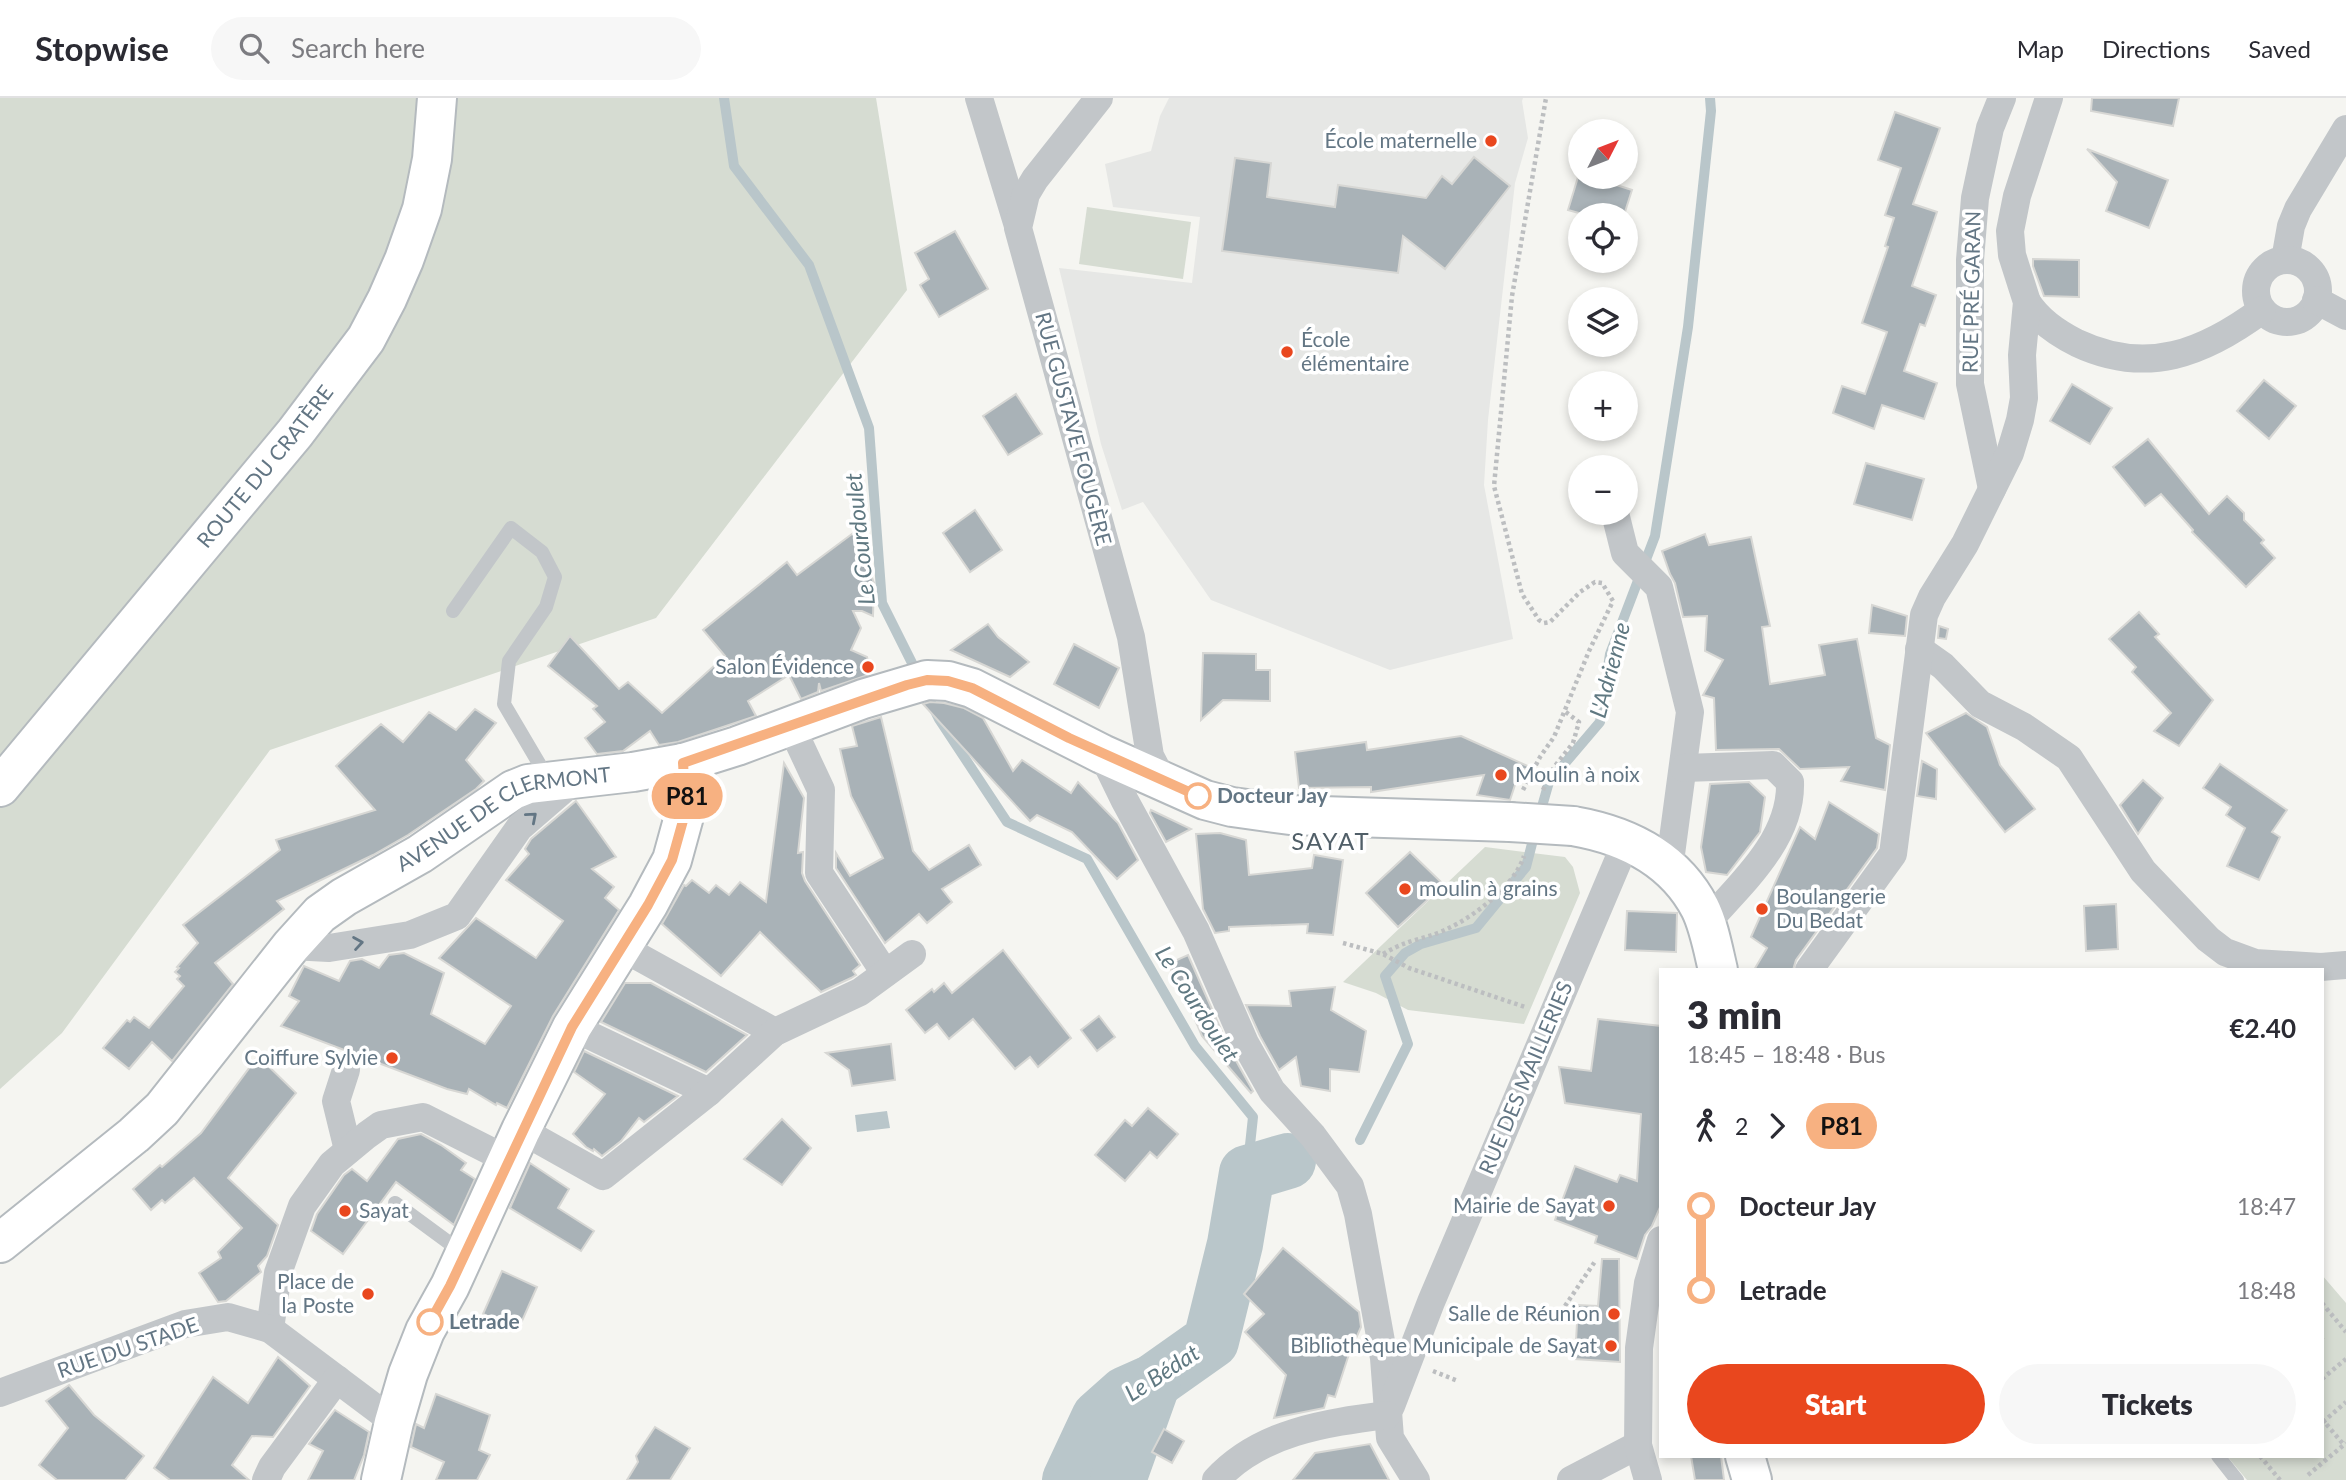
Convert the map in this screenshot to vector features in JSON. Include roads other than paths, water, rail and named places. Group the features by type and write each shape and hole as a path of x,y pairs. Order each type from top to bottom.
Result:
{"street":[{"name":"ROUTE DU CRATÈRE","path":"0,787 295,433 366,339 400,270 422,209 432,159 437,98"},
{"name":"RUE GUSTAVE FOUGÈRE","path":"979,98 1018,228 1131,637 1150,756 1163,780"},
{"path":"1018,228 1030,187 1099,98"},
{"name":"RUE PRÉ GARAN","path":"1992,489 1970,384 1970,260 1975,198 1990,128 2002,98"},
{"path":"2049,98 2012,217 2012,255 2027,302 2035,315 2067,338 2089,349 2114,356 2161,359 2203,346 2229,334 2262,310"},
{"path":"2285,260 2291,226 2298,209 2346,129"},
{"path":"2285,260 2296,262 2313,274 2317,284 2316,300 2309,313 2291,322 2272,318 2262,310 2257,296 2259,279 2269,266 2285,260"},
{"path":"2316,300 2346,316"},
{"path":"1810,968 1893,853 1924,615 1931,597 1965,544 2010,453 2024,398 2022,355 2027,302"},
{"path":"1618,525 1625,553 1659,587 1690,712 1670,869"},
{"path":"1919,649 1943,666 1980,704 2024,727 2063,752 2080,773 2143,871 2208,939 2225,953 2255,963 2321,967 2346,965"},
{"name":"AVENUE DE CLERMONT","path":"0,1243 134,1135 162,1109 291,946 320,914 344,897 420,854 513,790 528,783 633,772 683,763 927,680 948,681 972,688 1102,754 1205,800 1257,812 1573,826 1598,830 1627,840 1646,850 1670,869 1700,908 1717,968"},
{"path":"791,726 821,790 819,873 885,973"},
{"path":"1102,754 1196,931 1245,1044 1265,1079 1272,1091 1313,1136 1350,1186 1358,1214 1384,1358 1390,1438 1416,1480"},
{"path":"381,1480 408,1374 425,1331 572,1027 648,905 672,860 680,836 687,796 683,763"},
{"path":"1684,768 1773,765 1790,782 1791,793 1784,824 1751,873 1706,923"},
{"path":"291,946 329,948 410,935 457,916 519,828 563,778"},
{"name":"RUE DES MAILLERIES","path":"1387,1415 1431,1302 1627,840"},
{"path":"621,947 775,1032"},
{"path":"270,1329 278,1273 302,1206 331,1164 382,1125 423,1117 603,1176 709,1092 775,1032 860,992 912,954"},
{"path":"572,1027 709,1092"},
{"path":"346,1070 336,1101 348,1150"},
{"path":"1648,1480 1638,1444 1639,1348 1648,1283 1659,1247"},
{"name":"RUE DU STADE","path":"0,1393 185,1324 229,1317 270,1329 394,1422"},
{"path":"266,1480 272,1467 337,1379"},
{"path":"1216,1480 1251,1450 1267,1441 1296,1432 1387,1415"},
{"path":"1571,1480 1638,1444"},
{"path":"1746,1458 1752,1480"}],"lane":[{"path":"453,611 511,528 542,552 555,578 546,607 509,661 504,705 563,778"},
{"path":"395,1203 465,1253"},
{"path":"2220,1458 2238,1480"}],"waterway":[{"name":"Le Courdoulet","path":"724,98 734,166 809,265 869,428 882,603 918,675"},
{"name":"L'Adrienne","path":"1539,817 1549,782 1600,722 1610,654 1655,536 1688,327 1711,111 1710,98"},
{"name":"Le Courdoulet","path":"924,689 939,719 1007,822 1087,859 1195,1046 1253,1117 1247,1173"},
{"name":"L'Adrienne","path":"1360,1140 1408,1044 1385,976 1405,953 1421,944 1476,928 1526,867 1535,832"},
{"name":"Le Bédat","path":"1070,1480 1099,1418 1126,1394 1153,1382 1211,1341 1235,1244 1247,1173 1288,1161"},
{"path":"1118,1480 1153,1382"}],"place":[{"name":"École maternelle","path":"1491,141"},
{"name":"École élémentaire","path":"1287,352"},
{"name":"Salon Évidence","path":"868,667"},
{"name":"Moulin à noix","path":"1501,775"},
{"name":"Docteur Jay","path":"1198,796"},
{"name":"moulin à grains","path":"1405,889"},
{"name":"Boulangerie Du Bedat","path":"1762,909"},
{"name":"Coiffure Sylvie","path":"392,1058"},
{"name":"Mairie de Sayat","path":"1609,1206"},
{"name":"Sayat","path":"345,1211"},
{"name":"Place de la Poste","path":"368,1294"},
{"name":"Salle de Réunion","path":"1614,1314"},
{"name":"Letrade","path":"430,1322"},
{"name":"Bibliothèque Municipale de Sayat","path":"1611,1346"}],"district":[{"name":"SAYAT","path":"1331,842"}]}
